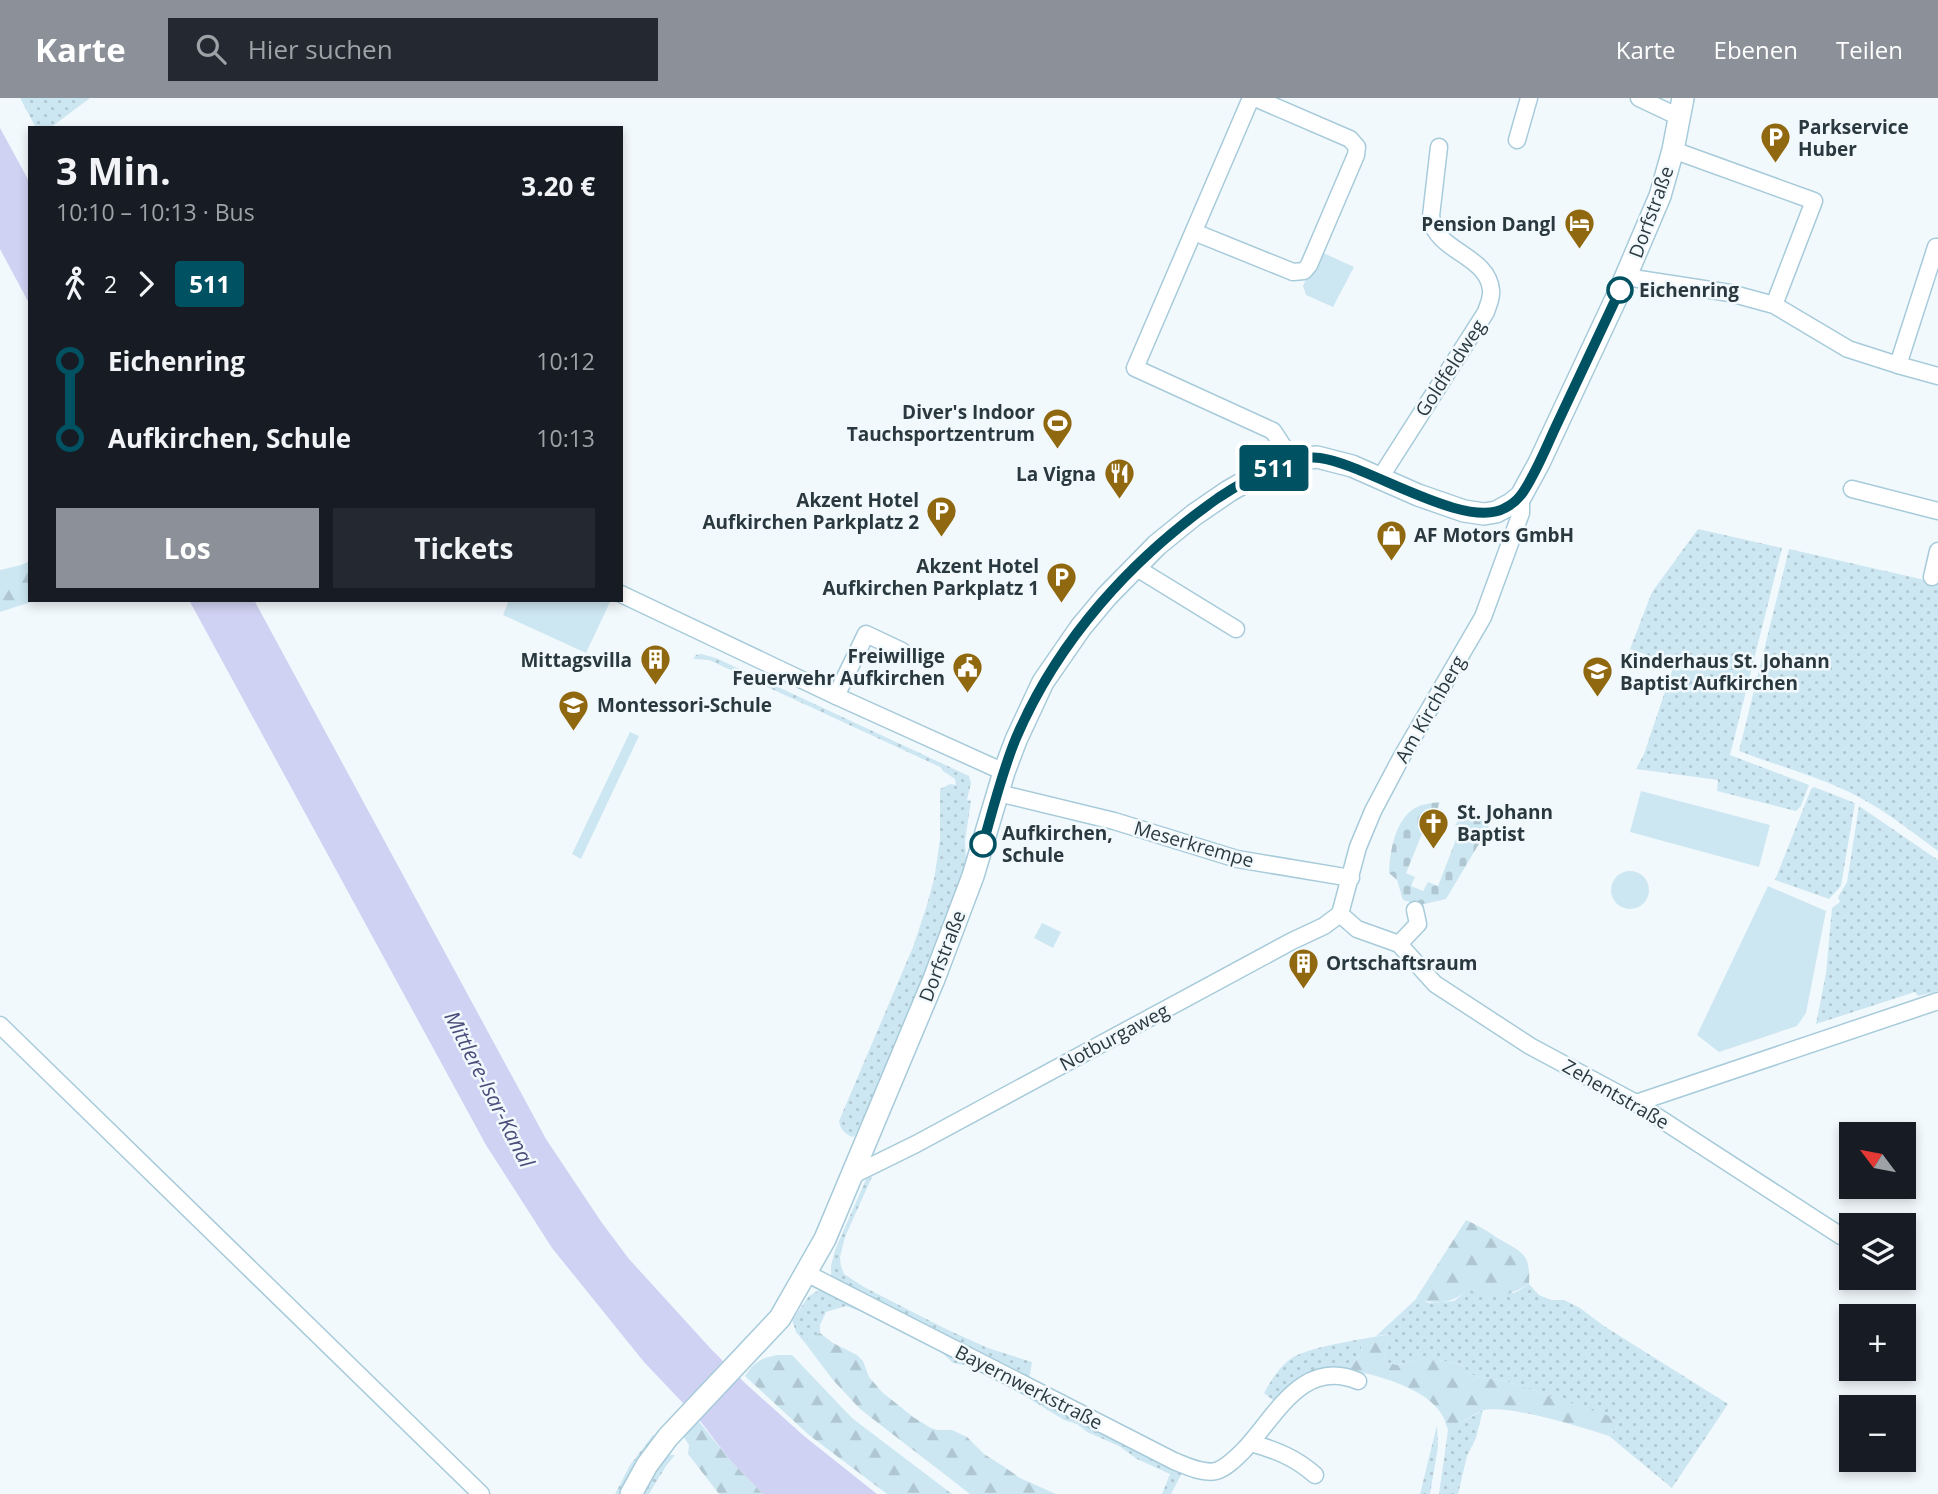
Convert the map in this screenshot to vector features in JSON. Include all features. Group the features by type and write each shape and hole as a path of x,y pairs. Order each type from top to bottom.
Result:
{"street":[{"path":"1194,232 1293,272 1304,271 1309,265 1357,147 1350,139 1253,98 1194,232 1135,368 1273,431 1292,460"},
{"path":"1517,140 1528,98"},
{"path":"1639,98 1681,107"},
{"name":"Dorfstraße","path":"631,1494 647,1465 677,1426 780,1318 825,1239 934,979 973,876 1004,772 1027,715 1044,682 1081,627 1135,567 1194,515 1228,491 1292,460 1317,457 1352,466 1418,495 1464,511 1484,513 1502,510 1521,496 1626,277 1660,196 1681,107"},
{"name":"Goldfeldweg","path":"1380,478 1486,312 1491,298 1487,276 1468,257 1443,240 1434,227 1432,216 1439,147"},
{"path":"1673,150 1814,201 1774,305"},
{"path":"1898,365 1938,247"},
{"path":"1626,277 1730,293 1774,305 1848,349 1938,376"},
{"path":"1852,489 1938,511"},
{"name":"Am Kirchberg","path":"1352,878 1358,847 1373,811 1483,617 1521,513 1521,496"},
{"path":"1502,510 1509,525 1510,541"},
{"path":"1932,577 1938,551"},
{"path":"1135,567 1236,629"},
{"path":"623,595 1004,772"},
{"path":"836,696 866,634 902,651"},
{"name":"Meserkrempe","path":"998,793 1114,821 1237,859 1352,878"},
{"path":"1352,878 1340,914 1357,929 1399,944 1418,924 1415,910"},
{"name":"Notburgaweg","path":"853,1175 1324,926 1340,914"},
{"name":"Zehentstraße","path":"1399,944 1434,984 1530,1045 1636,1103 1839,1235"},
{"path":"1636,1103 1938,1001"},
{"path":"0,1025 481,1494"},
{"name":"Bayernwerkstraße","path":"806,1273 1174,1461 1197,1469 1216,1471 1233,1461 1303,1384 1328,1375 1348,1376 1359,1381"},
{"path":"1251,1443 1275,1450 1300,1462 1315,1475"}],"green space":[{"path":"20,98 90,98 53,126 35,126"},
{"path":"1319,251 1354,267 1333,307 1306,295 1303,286"},
{"path":"1698,529 1782,548 1730,755 1809,785 1801,806 1796,811 1717,791 1718,780 1636,769 1644,754 1674,665 1630,649 1652,592"},
{"path":"1789,549 1938,583 1938,851 1889,815 1857,796 1814,777 1739,751"},
{"path":"28,562 28,602 31,602 0,612 0,570"},
{"path":"508,602 610,602 586,653 503,615"},
{"path":"701,654 716,658 969,776 971,783 967,800 971,801 964,867 899,1036 855,1136 852,1137 843,1131 839,1121 913,947 934,879 940,840 940,789 950,784 956,785 955,779 940,767 709,660 693,659"},
{"path":"630,732 639,736 581,859 572,854"},
{"path":"1814,787 1855,803 1841,886 1829,899 1775,880"},
{"path":"1641,791 1770,825 1759,867 1630,832"},
{"path":"1440,802 1430,830 1424,829 1406,873 1415,877 1411,886 1423,891 1428,882 1438,886 1463,828 1455,825 1464,813 1485,821 1489,827 1446,899 1420,905 1403,900 1397,880 1389,873 1392,848 1401,823 1412,810"},
{"path":"1859,806 1938,860 1938,991 1918,996 1915,992 1816,1024 1826,973 1832,908 1840,902 1838,897 1847,882"},
{"path":"1630,871 1644,876 1649,890 1644,904 1630,909 1616,904 1611,890 1616,876"},
{"path":"1768,886 1826,911 1806,1013 1797,1026 1719,1052 1697,1035"},
{"path":"1042,923 1061,932 1053,948 1034,938"},
{"path":"867,1177 872,1177 845,1237 840,1257 844,1274 946,1329 988,1348 1032,1362 1029,1380 831,1279 835,1250"},
{"path":"1466,1220 1522,1254 1528,1265 1529,1284 1498,1296 1465,1292 1446,1301 1415,1300"},
{"path":"1529,1284 1539,1295 1551,1300 1564,1300 1580,1308 1728,1404 1672,1488 1609,1436 1617,1427 1550,1396 1509,1382 1471,1375 1462,1365 1439,1360 1420,1360 1396,1365 1386,1362 1385,1351 1391,1334 1376,1336 1415,1300 1421,1299 1429,1303 1454,1301 1465,1292 1515,1293"},
{"path":"819,1290 827,1291 988,1373 953,1363 937,1348 876,1317 846,1306 826,1312 820,1325 820,1333 805,1343 796,1332 792,1320 809,1296"},
{"path":"820,1333 857,1355 863,1361 869,1377 882,1392 913,1417 931,1428 952,1430 967,1437 984,1454 1020,1478 1056,1494 970,1494 860,1409 833,1380 805,1343"},
{"path":"1391,1334 1385,1351 1386,1362 1396,1365 1420,1360 1439,1360 1462,1365 1471,1375 1509,1382 1612,1417 1617,1427 1609,1436 1544,1417 1492,1409 1481,1411 1448,1430 1435,1406 1413,1390 1373,1375 1348,1370 1361,1354 1362,1339"},
{"path":"1362,1339 1361,1354 1348,1370 1342,1370 1274,1401 1264,1393 1276,1374 1292,1358 1315,1349"},
{"path":"777,1355 792,1355 852,1418 952,1494 887,1494 809,1435 745,1376 758,1361"},
{"path":"990,1374 1182,1473 1171,1494 1162,1494 1170,1474 1137,1459 1119,1446 1087,1432 1077,1424 1064,1420"},
{"path":"1483,1410 1476,1438 1467,1456 1458,1494 1439,1494 1448,1430"},
{"path":"697,1419 730,1460 763,1494 719,1494 688,1454 689,1445 682,1434"},
{"path":"1437,1425 1438,1447 1430,1494 1420,1494"},
{"path":"653,1435 656,1435 656,1438 621,1494 615,1494 630,1465"},
{"path":"666,1455 675,1455 649,1494 641,1494"}],"water":[{"path":"0,128 28,179 28,301 0,249"},
{"name":"Mittlere-Isar-Kanal","path":"190,602 255,602 546,1139 629,1259 746,1384 804,1436 877,1494 763,1494 730,1460 701,1422 644,1362 552,1248 486,1145"}],"bus line":[{"name":"511","path":"983,844 1016,740 1044,682 1081,627 1157,545 1228,491 1257,475 1292,460 1317,457 1352,466 1418,495 1464,511 1484,513 1502,510 1521,496 1539,463 1620,290"}],"place":[{"name":"Parkservice Huber","path":"1775,165"},
{"name":"Pension Dangl","path":"1579,251"},
{"name":"Eichenring","path":"1620,290"},
{"name":"Diver's Indoor Tauchsportzentrum","path":"1058,450"},
{"name":"La Vigna","path":"1119,501"},
{"name":"Akzent Hotel Aufkirchen Parkplatz 2","path":"942,538"},
{"name":"AF Motors GmbH","path":"1391,562"},
{"name":"Akzent Hotel Aufkirchen Parkplatz 1","path":"1062,604"},
{"name":"Mittagsvilla","path":"655,687"},
{"name":"Freiwillige Feuerwehr Aufkirchen","path":"968,694"},
{"name":"Kinderhaus St. Johann Baptist Aufkirchen","path":"1597,699"},
{"name":"Montessori-Schule","path":"574,732"},
{"name":"Aufkirchen, Schule","path":"983,844"},
{"name":"St. Johann Baptist","path":"1434,850"},
{"name":"Ortschaftsraum","path":"1303,990"}]}
